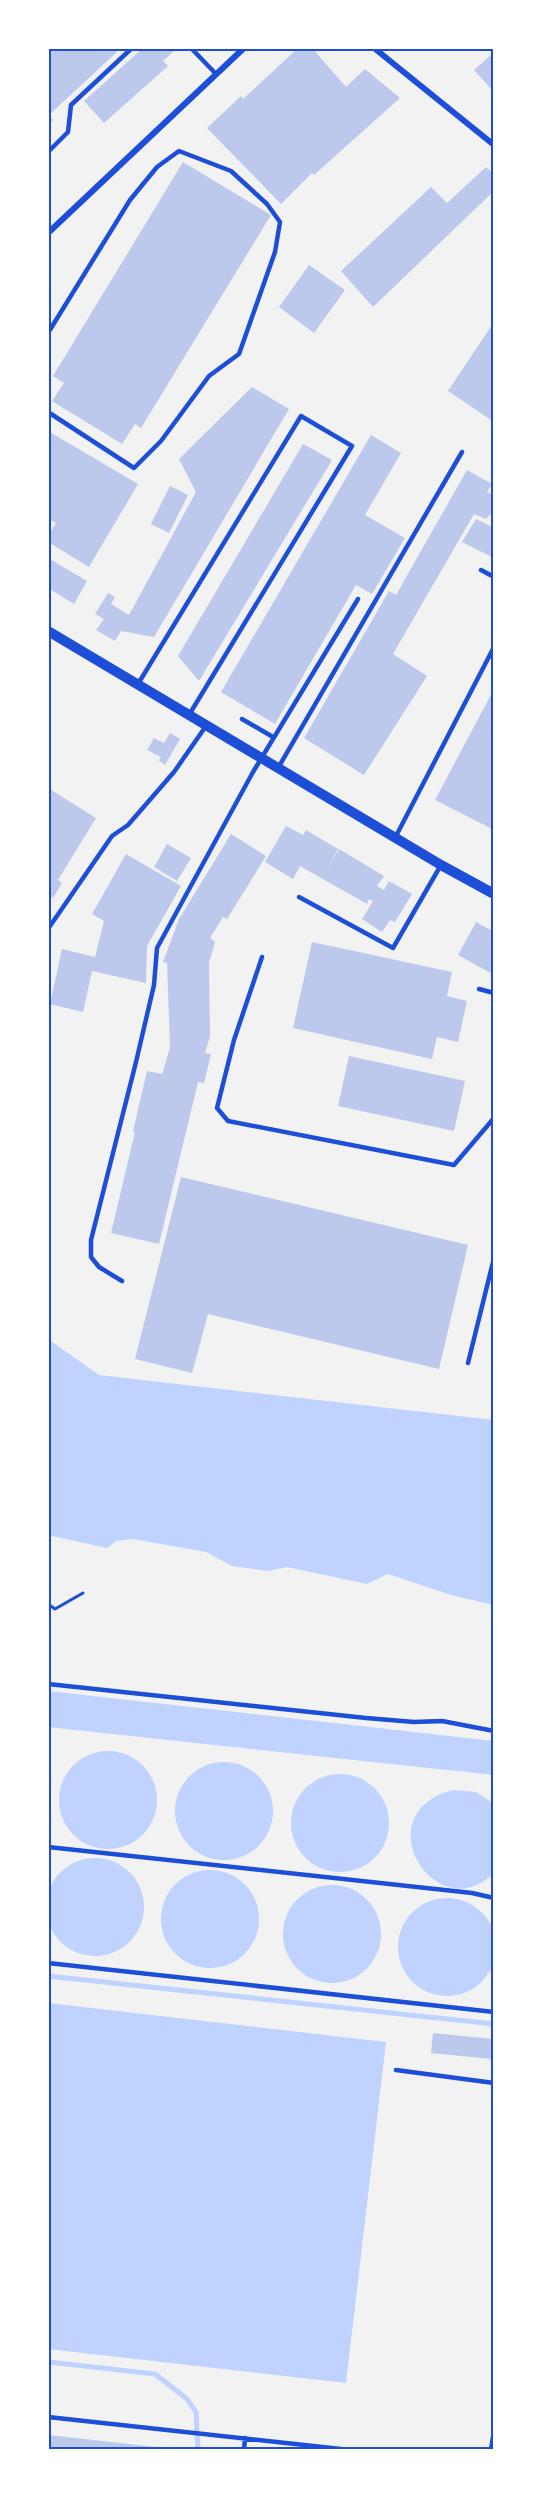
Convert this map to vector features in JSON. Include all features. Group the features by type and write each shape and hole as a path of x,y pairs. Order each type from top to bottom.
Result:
{"street":[{"path":"48,233 244,48"},
{"path":"374,48 494,145"},
{"path":"48,631 395,838 494,894"}],"lane":[{"path":"48,152 68,132 71,105 132,48"},
{"path":"191,48 216,74"},
{"path":"48,333 130,200 158,167 179,151 231,171 267,204 280,222 275,252 239,354 209,376 161,441 135,468 48,412"},
{"path":"138,684 301,416 352,446 189,715"},
{"path":"278,768 462,452"},
{"path":"481,570 494,577"},
{"path":"122,1281 99,1267 91,1257 91,1240 136,1062 153,985 157,948 273,737 358,598"},
{"path":"395,838 494,647"},
{"path":"242,720 273,737"},
{"path":"48,929 112,836 128,825 174,772 206,726"},
{"path":"299,897 393,948 441,865"},
{"path":"262,957 234,1040 217,1108 228,1121 454,1165 494,1118"},
{"path":"479,989 494,993"},
{"path":"468,1363 494,1258"},
{"path":"48,1684 366,1718 414,1722 442,1721 494,1731"},
{"path":"48,1847 460,1892 494,1898"},
{"path":"48,1963 494,2012"},
{"path":"396,2070 494,2083"},
{"path":"48,2417 350,2450"},
{"path":"491,2450 494,2430"},
{"path":"244,2450 245,2438"}],"path":[{"path":"48,1604 55,1609 83,1593"}],"water":[{"path":"48,1339 99,1375 494,1420 494,1605 451,1595 388,1574 367,1584 287,1567 268,1571 232,1566 206,1552 133,1539 116,1541 107,1548 48,1535"},
{"path":"48,1691 494,1741 494,1775 48,1727"},
{"path":"108,1751 118,1752 135,1759 149,1773 156,1790 156,1810 149,1827 135,1841 118,1848 108,1849 98,1848 81,1841 67,1827 60,1810 59,1800 60,1790 67,1773 81,1759 98,1752"},
{"path":"224,1762 234,1763 251,1770 265,1784 272,1801 272,1821 265,1838 251,1852 234,1859 224,1860 214,1859 197,1852 183,1838 176,1821 175,1811 176,1801 183,1784 197,1770 214,1763"},
{"path":"340,1774 350,1775 367,1782 381,1796 388,1813 388,1833 381,1850 367,1864 350,1871 340,1872 330,1871 313,1864 299,1850 292,1833 291,1823 292,1813 299,1796 313,1782 330,1775"},
{"path":"452,1790 476,1792 494,1804 494,1873 472,1887 451,1888 432,1878 418,1862 411,1842 413,1822 426,1803"},
{"path":"95,1858 114,1862 129,1873 140,1888 144,1907 140,1926 129,1941 114,1952 95,1956 76,1952 61,1941 50,1926 46,1907 50,1888 61,1873 76,1862"},
{"path":"210,1870 220,1871 237,1878 251,1892 258,1909 258,1929 251,1946 237,1960 220,1967 210,1968 200,1967 183,1960 169,1946 162,1929 161,1919 162,1909 169,1892 183,1878 200,1871"},
{"path":"332,1885 342,1886 359,1893 373,1907 380,1924 380,1944 373,1961 359,1975 342,1982 332,1983 322,1982 305,1975 291,1961 284,1944 283,1934 284,1924 291,1907 305,1893 322,1886"},
{"path":"447,1898 466,1902 481,1913 492,1928 496,1947 492,1966 481,1981 466,1992 447,1996 428,1992 413,1981 402,1966 398,1947 402,1928 413,1913 428,1902"},
{"path":"48,2003 386,2042 346,2383 48,2349"}],"building":[{"path":"48,48 113,48 117,52 49,115 53,120 48,125"},
{"path":"143,48 176,49 163,61 168,66 104,123 84,101"},
{"path":"298,48 312,48 346,87 365,69 400,98 314,175 312,173 281,204 207,128 241,96 243,99"},
{"path":"494,52 494,92 474,70"},
{"path":"183,162 271,215 141,428 135,424 122,444 52,401 64,383 53,376"},
{"path":"486,167 494,174 494,191 373,307 341,271 431,187 447,203"},
{"path":"309,265 345,290 314,333 279,307"},
{"path":"494,322 494,422 448,391"},
{"path":"252,387 289,409 154,637 121,631 115,641 96,630 104,619 95,614 108,593 115,597 111,604 129,615 196,492 179,459"},
{"path":"48,431 138,484 89,567 48,542 48,536 56,523 48,519"},
{"path":"371,435 401,453 365,515 405,538 372,594 356,585 275,724 221,692"},
{"path":"303,444 332,460 199,681 178,656"},
{"path":"467,470 492,484 487,492 494,496 494,510 486,519 474,514 393,654 427,676 364,775 304,738 389,591 396,595"},
{"path":"170,486 188,495 169,533 151,524"},
{"path":"476,519 494,528 494,558 462,542"},
{"path":"48,558 87,581 74,604 48,588"},
{"path":"494,689 494,830 435,800"},
{"path":"170,733 180,739 165,765 159,761 161,757 147,750 154,738 164,743"},
{"path":"48,788 96,818 58,880 62,883 53,898 48,895"},
{"path":"286,826 303,835 306,830 338,849 327,869 339,849 384,876 377,886 384,890 389,881 412,894 395,922 390,920 382,932 362,919 373,901 369,899 367,904 300,866 293,879 265,862"},
{"path":"231,834 266,856 227,919 223,917 210,938 215,942 209,963 210,1036 205,1053 211,1054 204,1083 198,1082 159,1244 111,1233 147,1071 162,1074 170,1048 167,963 163,962 179,919"},
{"path":"167,844 191,858 177,881 154,867"},
{"path":"126,854 181,886 147,946 146,983 92,971 83,1012 50,1004 62,949 95,957 104,921 92,914"},
{"path":"476,922 494,932 494,975 458,955"},
{"path":"312,942 452,972 447,996 467,1001 458,1042 437,1037 432,1059 293,1028"},
{"path":"349,1056 465,1081 454,1131 338,1106"},
{"path":"181,1177 468,1245 439,1369 208,1314 192,1373 135,1359"},
{"path":"433,2033 493,2039 491,2059 431,2053"},
{"path":"48,2435 166,2448 166,2450 48,2450"}],"waterway":[{"path":"48,1976 494,2024"},
{"path":"48,2362 155,2374 186,2398 196,2412 198,2450"}]}
